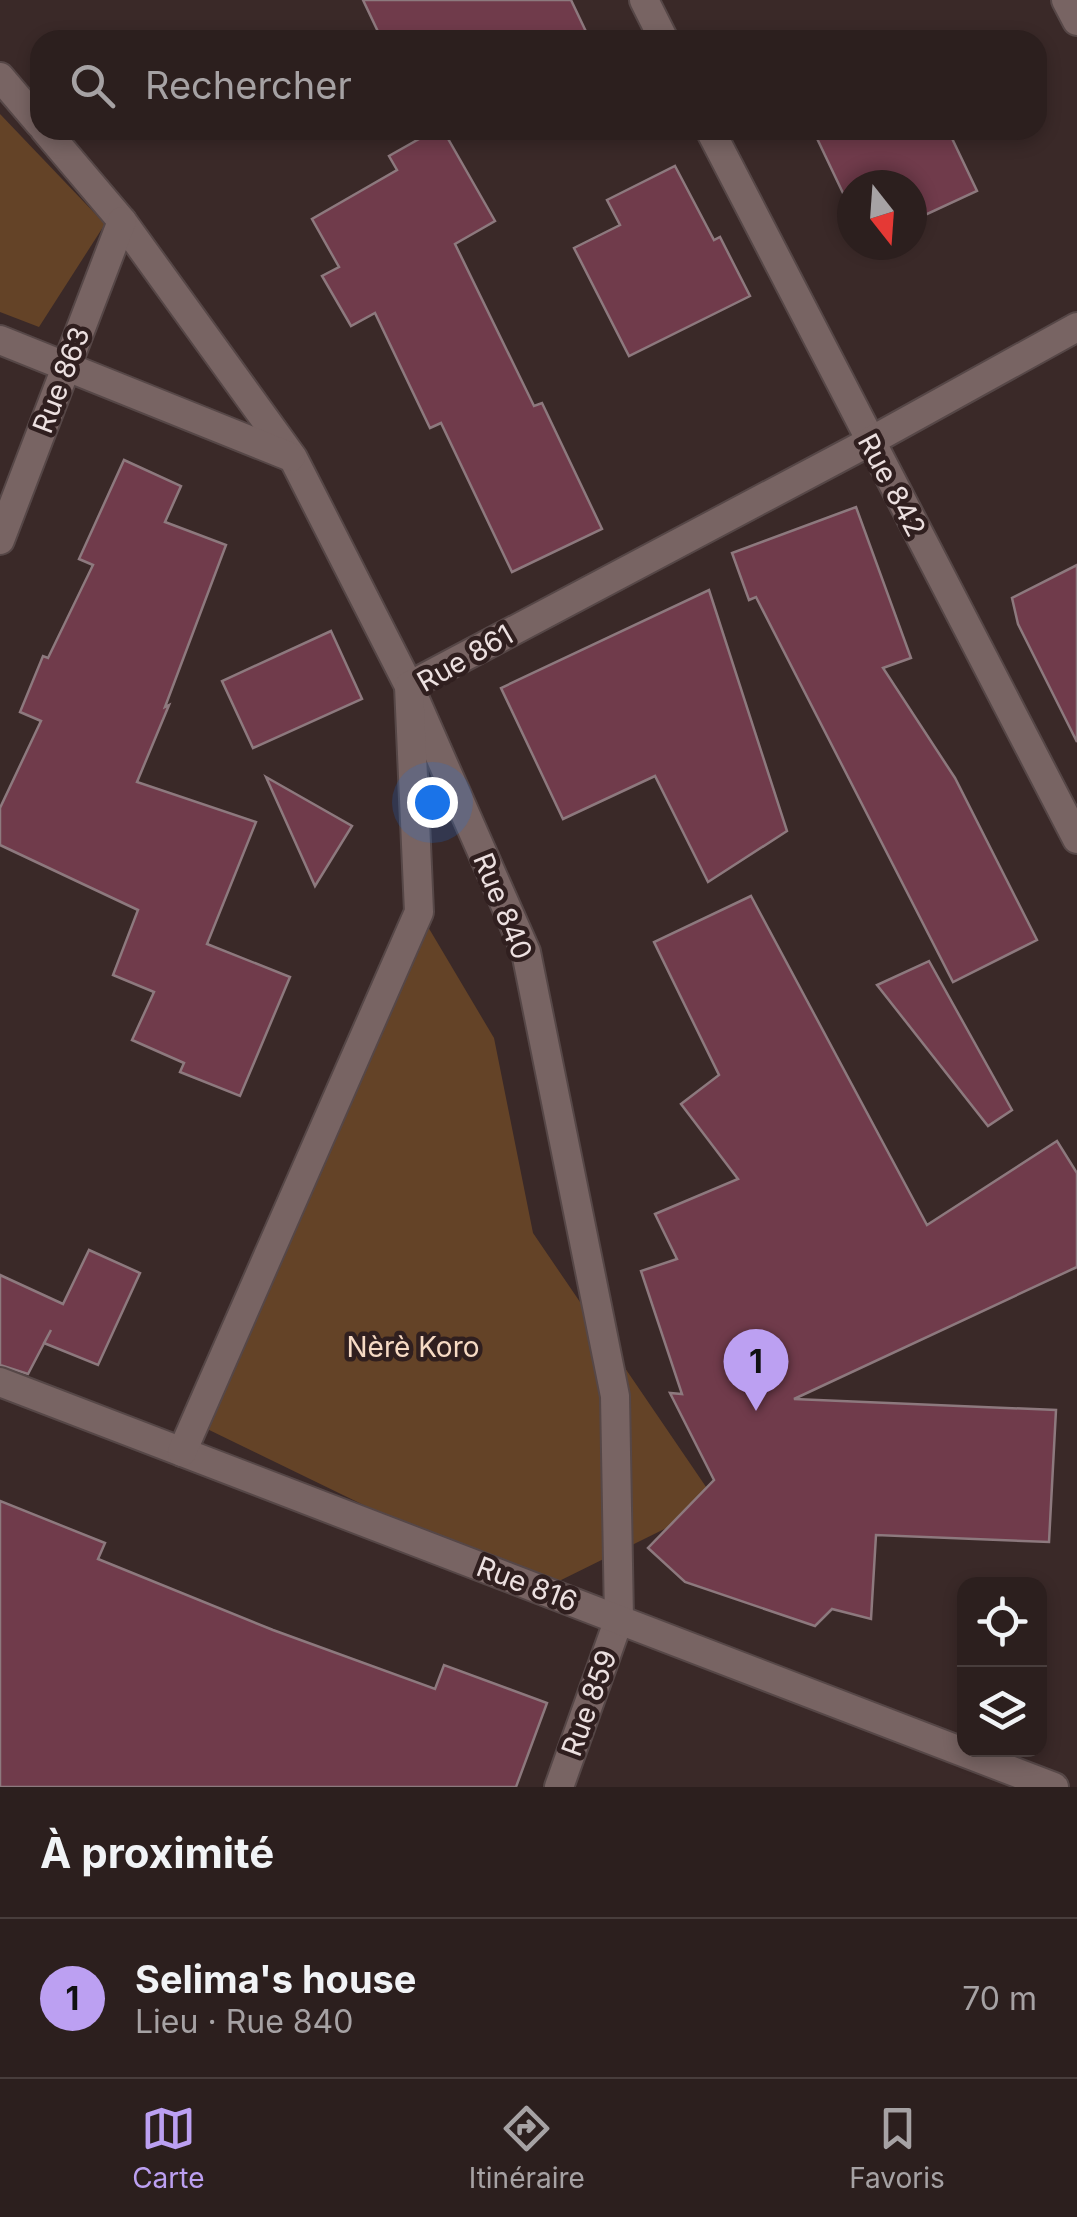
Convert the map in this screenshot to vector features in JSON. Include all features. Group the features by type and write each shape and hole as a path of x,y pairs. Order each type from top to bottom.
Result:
{"street":[{"path":"644,0 659,30"},
{"path":"1066,0 1077,21"},
{"path":"0,77 30,112"},
{"name":"Rue 840","path":"53,140 122,221 293,458 408,686 526,952 615,1396 618,1619"},
{"name":"Rue 842","path":"715,140 1077,839"},
{"name":"Rue 863","path":"0,540 122,221"},
{"name":"Rue 861","path":"182,1452 419,912 408,686 1077,327"},
{"path":"0,340 293,458"},
{"name":"Rue 816","path":"0,1382 1054,1787"},
{"name":"Rue 859","path":"559,1787 618,1619"}],"green space":[{"path":"0,114 105,224 39,327 0,312"},
{"name":"Nèrè Koro","path":"418,910 494,1038 533,1233 717,1503 549,1586 452,1548 201,1426"}],"building":[{"path":"363,0 571,0 585,30 377,30"},
{"path":"417,140 449,140 495,221 455,244 534,406 542,403 602,529 512,572 441,423 430,428 375,313 351,326 322,276 339,267 312,219 397,170 389,156"},
{"path":"818,140 953,140 977,191 927,214 927,170 837,170 837,180"},
{"path":"675,166 714,240 720,237 750,296 629,356 574,248 620,225 607,200"},
{"path":"124,460 181,486 165,522 226,545 137,782 256,822 207,944 290,977 240,1096 180,1072 184,1063 132,1040 154,992 113,975 138,910 0,845 0,808 41,721 20,712 43,656 48,658 93,565 79,559"},
{"path":"856,507 911,658 883,668 955,778 1037,940 953,982 756,597 749,600 732,553"},
{"path":"1077,565 1077,742 1018,624 1012,598"},
{"path":"709,590 787,831 708,882 655,776 563,819 501,688"},
{"path":"331,631 362,699 253,748 222,681"},
{"path":"266,777 352,826 315,886"},
{"path":"751,896 927,1225 1057,1141 1077,1173 1077,1267 794,1399 1056,1410 1049,1542 876,1535 871,1619 832,1609 815,1626 685,1582 648,1548 714,1480 670,1393 682,1394 641,1271 677,1259 655,1214 738,1179 681,1104 719,1075 654,942"},
{"path":"929,961 1012,1110 988,1126 877,985"},
{"path":"89,1250 140,1273 98,1365 44,1343 28,1374 0,1365 0,1275 63,1304"},
{"path":"0,1501 105,1543 98,1559 273,1630 435,1689 444,1665 547,1703 516,1787 0,1787"}],"place":[{"name":"Selima's house","path":"756,1411"}]}
